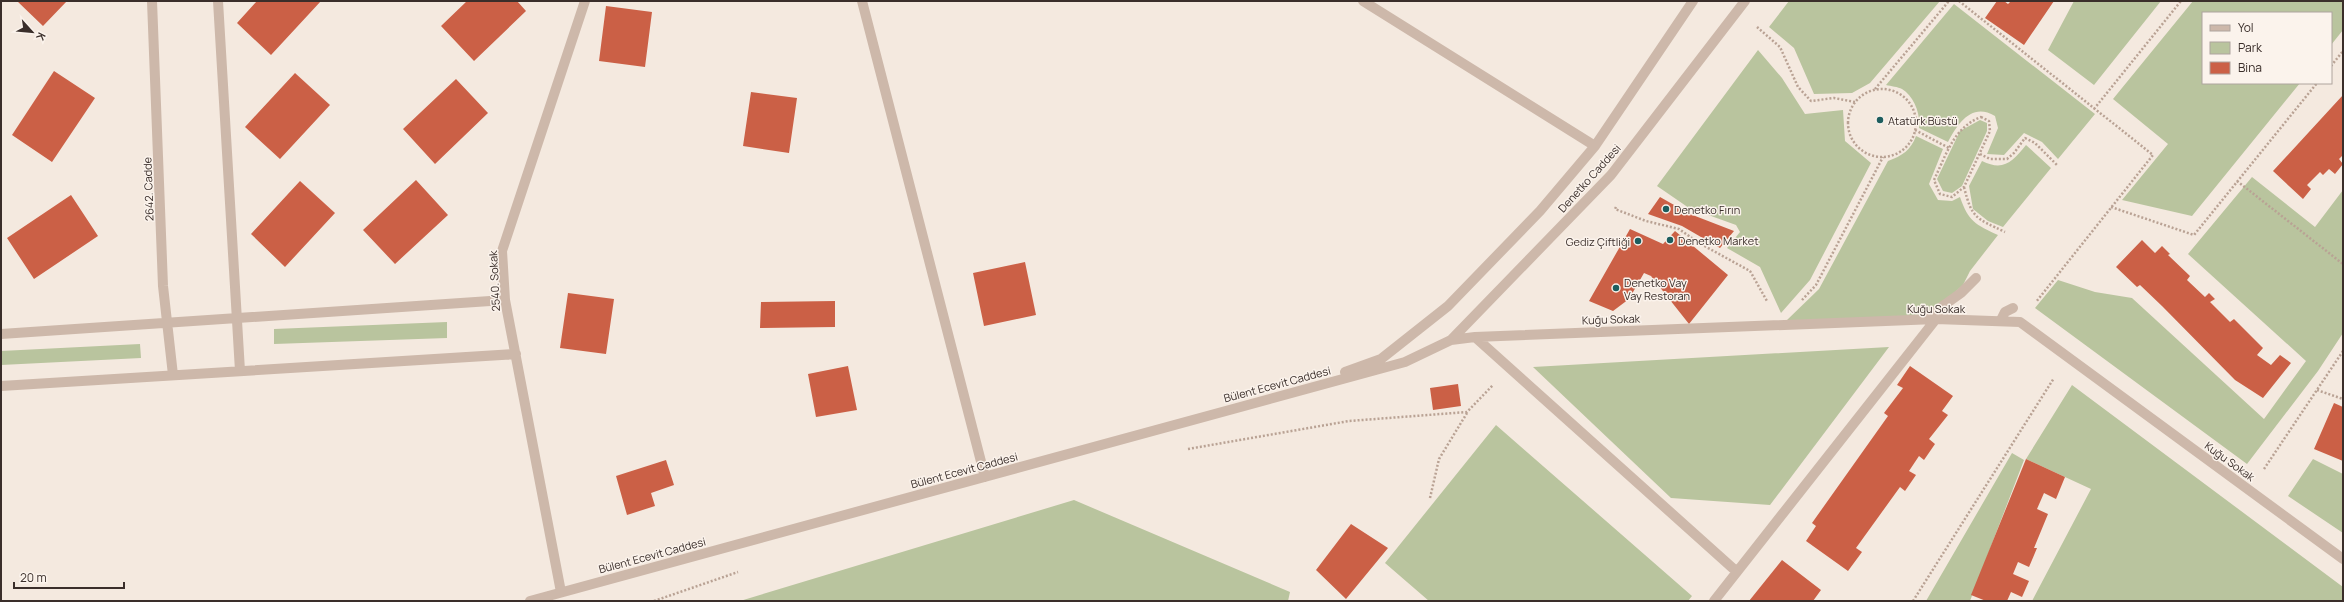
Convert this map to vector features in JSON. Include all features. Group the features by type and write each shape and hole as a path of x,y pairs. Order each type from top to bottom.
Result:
{"street":[{"name":"2642. Cadde","path":"152,1 163,286 173,375"},
{"path":"218,1 240,371"},
{"name":"2540. Sokak","path":"561,592 505,300 502,251 585,1"},
{"path":"862,1 985,477"},
{"path":"1363,1 1595,146"},
{"path":"1294,392 1381,358 1448,306 1540,211 1595,146 1693,1"},
{"name":"Denetko Caddesi","path":"1451,340 1611,175 1745,1"},
{"path":"1924,320 1961,293 1976,278"},
{"path":"1,334 505,300"},
{"path":"2003,321 2002,318 2005,312 2014,308"},
{"path":"1714,601 1936,319"},
{"name":"Kuğu Sokak","path":"1451,340 1475,336 1936,319 2020,322 2343,559"},
{"path":"1475,336 1737,572"},
{"name":"Bülent Ecevit Caddesi","path":"530,601 1405,362 1451,340"},
{"path":"1,386 516,354"}],"path":[{"path":"1875,90 1949,1"},
{"path":"1959,1 2153,155 2020,322"},
{"path":"2094,109 2180,1"},
{"path":"1759,29 1780,47 1798,87 1811,101 1834,98 1855,102"},
{"path":"2332,65 2343,51"},
{"path":"2111,207 2194,235 2316,84"},
{"path":"1886,89 1897,92 1906,99 1912,108 1916,119 1915,130 1911,140 1904,149 1883,157 1872,156 1862,151 1849,133 1848,122 1850,110 1855,102 1864,94 1875,90 1886,89"},
{"path":"1981,117 1989,121 1990,131 1964,187 1952,197 1940,194 1934,180 1949,148 1960,130 1981,117"},
{"path":"1915,130 1949,148"},
{"path":"1980,154 1990,159 2007,159 2014,153 2025,138 2035,143 2058,166"},
{"path":"1618,203 1615,209 1646,221 1679,229 1699,243 1750,271 1763,292 1778,325 1816,285 1883,157"},
{"path":"2237,181 2343,264"},
{"path":"1964,187 1970,211 1984,223 2005,232"},
{"path":"2250,490 2343,351"},
{"path":"1430,498 1438,459 1467,412 1510,368"},
{"path":"1913,601 2057,373"},
{"path":"2317,390 2343,399"},
{"path":"1185,449 1349,422 1467,412"},
{"path":"654,601 743,570"}],"green space":[{"path":"1789,1 1940,1 1870,83 1852,93 1814,94 1794,48 1769,27"},
{"path":"2074,1 2161,1 2094,85 2048,50"},
{"path":"2193,1 2343,1 2343,30 2332,44 2332,12 2202,12 2202,84 2299,84 2192,216 2122,200 2168,144 2113,99"},
{"path":"1954,4 2095,114 2058,159 2042,142 2024,133 2004,155 1987,154 1998,128 1995,116 1987,112 1979,111 1967,117 1956,128 1948,142 1919,128 1918,112 1910,96 1902,89 1886,85"},
{"path":"1758,50 1782,78 1805,114 1843,110 1845,141 1871,163 1810,280 1781,313 1760,267 1727,248 1740,232 1736,225 1689,208 1657,186"},
{"path":"1980,120 1987,123 1987,131 1962,186 1952,193 1943,191 1937,179 1960,131"},
{"path":"1916,136 1943,149 1929,184 1938,200 1952,201 1960,197 1966,212 1978,225 1998,235 1970,271 1963,285 1945,301 1923,316 1786,321 1819,289 1888,161 1898,157 1909,149"},
{"path":"2026,145 2051,168 2003,227 1988,221 1973,209 1969,186 1982,161 1990,164 2002,165 2017,156"},
{"path":"2252,177 2315,227 2343,190 2343,333 2318,371 2247,464 2035,308 2058,280 2095,292 2132,298 2264,419 2306,361 2188,254"},
{"path":"447,322 447,338 274,344 274,329"},
{"path":"140,344 141,358 1,365 1,351"},
{"path":"1889,347 1770,505 1671,498 1533,367"},
{"path":"2072,385 2343,587 2343,601 2032,601 2091,489 2026,459"},
{"path":"1496,425 1692,596 1688,601 1429,601 1385,563"},
{"path":"2012,453 2024,460 1970,601 1926,601"},
{"path":"2313,459 2343,474 2343,533 2288,496"},
{"path":"1074,500 1290,592 1288,601 740,601"}],"building":[{"path":"17,1 67,1 43,26"},
{"path":"257,1 321,1 271,55 237,23"},
{"path":"467,1 517,1 526,11 474,61 441,26"},
{"path":"1997,1 2004,1 2008,4 2011,1 2054,1 2024,45 1985,18"},
{"path":"606,6 652,12 645,67 599,61"},
{"path":"54,71 95,98 52,162 12,135"},
{"path":"295,73 330,105 280,159 245,127"},
{"path":"456,79 488,113 435,164 403,129"},
{"path":"751,92 797,98 789,153 743,146"},
{"path":"2343,95 2343,155 2339,159 2343,164 2335,174 2329,169 2323,175 2320,172 2307,185 2311,189 2303,199 2273,171"},
{"path":"416,180 448,215 395,264 363,230"},
{"path":"300,181 335,213 285,267 251,234"},
{"path":"71,195 98,236 34,279 7,238"},
{"path":"1660,197 1690,214 1734,231 1720,248 1682,226 1648,214"},
{"path":"1630,229 1663,244 1675,231 1728,275 1689,324 1651,276 1644,273 1629,299 1613,311 1589,301"},
{"path":"2142,240 2155,253 2162,246 2170,254 2168,255 2190,276 2187,280 2205,297 2209,293 2215,299 2210,302 2230,322 2234,319 2263,348 2257,355 2271,365 2280,355 2291,363 2263,398 2235,380 2140,285 2137,287 2116,267"},
{"path":"1025,262 1036,315 984,326 973,273"},
{"path":"568,293 614,299 606,354 560,348"},
{"path":"835,301 835,327 760,328 761,302"},
{"path":"848,366 857,410 816,417 808,374"},
{"path":"1910,366 1953,396 1942,411 1948,415 1929,439 1935,444 1924,460 1919,456 1909,471 1916,475 1905,491 1900,487 1856,548 1862,552 1848,571 1806,541 1816,526 1812,523 1888,416 1884,413 1903,388 1897,385"},
{"path":"1458,384 1461,406 1433,410 1430,388"},
{"path":"2334,403 2343,407 2343,461 2314,449"},
{"path":"2026,459 2065,477 2056,499 2044,493 2037,509 2048,514 2034,548 2037,548 2029,567 2018,562 2013,574 2029,581 2022,597 2011,592 2007,601 1986,601 1971,595"},
{"path":"666,460 674,485 651,493 655,506 627,515 616,476"},
{"path":"1351,524 1388,548 1346,599 1316,570"},
{"path":"1782,560 1821,590 1813,601 1749,601"}],"place":[{"name":"Atatürk Büstü","path":"1880,120"},
{"name":"Denetko Fırın","path":"1666,209"},
{"name":"Denetko Market","path":"1670,240"},
{"name":"Gediz Çiftliği","path":"1638,241"},
{"name":"Denetko Vay Vay Restoran","path":"1616,288"}]}
